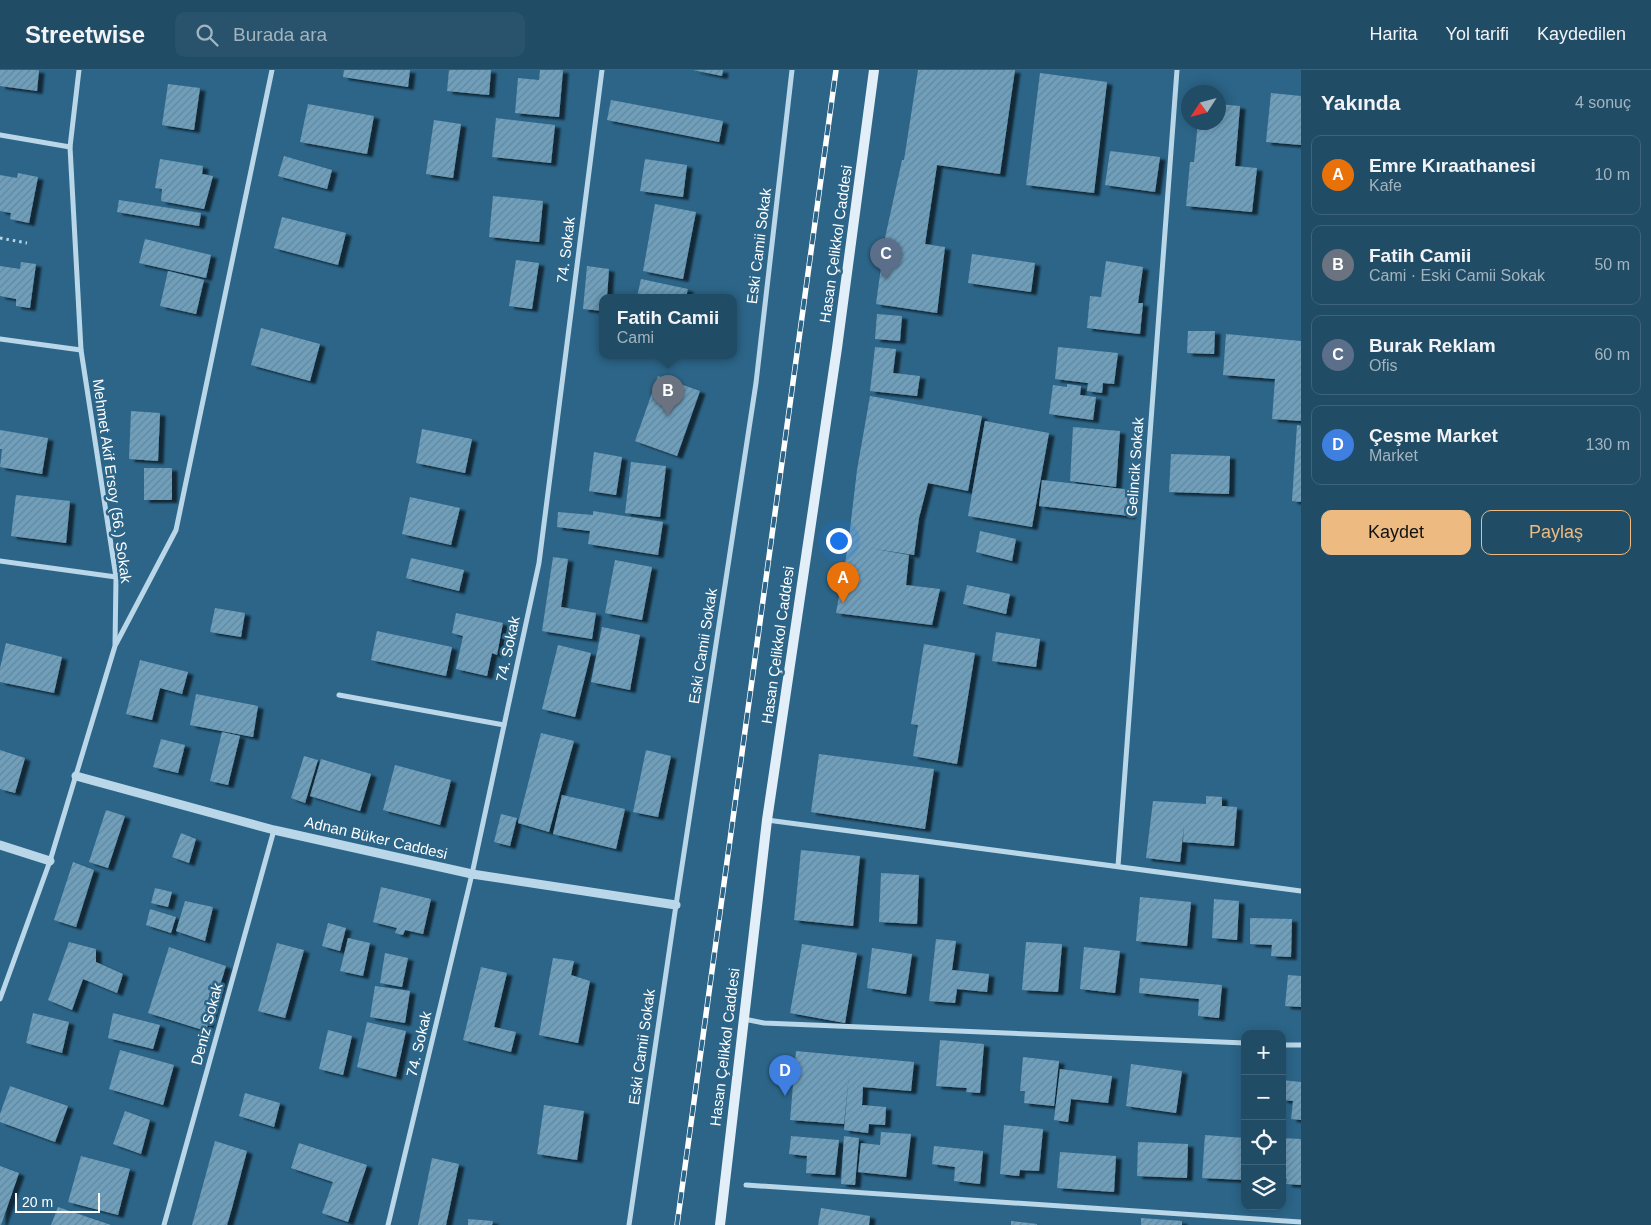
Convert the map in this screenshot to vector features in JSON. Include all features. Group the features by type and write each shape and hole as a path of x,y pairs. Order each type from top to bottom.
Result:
{"main road":[{"name":"Hasan Çelikkol Caddesi","path":"720,1225 767,820 837,348 874,70"}],"street":[{"name":"Mehmet Akif Ersoy (56.) Sokak","path":"0,999 50,861 115,646 116,577 81,350 70,148 80,70"},
{"path":"115,646 176,530 272,70"},
{"name":"74. Sokak","path":"388,1225 472,874 539,564 602,70"},
{"name":"Eski Camii Sokak","path":"629,1225 756,383 792,70"},
{"name":"Gelincik Sokak","path":"1118,866 1177,70"},
{"path":"0,135 70,148"},
{"path":"0,339 81,350"},
{"path":"0,561 116,577"},
{"path":"339,695 504,725"},
{"name":"Adnan Büker Caddesi","path":"76,776 274,830 472,874 676,905"},
{"path":"767,820 1301,891"},
{"name":"Deniz Sokak","path":"164,1225 274,830"},
{"path":"0,845 50,861"},
{"path":"744,1019 764,1023 1241,1043"},
{"path":"1286,1044 1301,1045"},
{"path":"746,1185 1301,1222"}],"path":[{"path":"0,238 27,242"}],"building":[{"path":"0,70 39,70 37,91 0,86"},
{"path":"344,70 410,70 408,87 343,77"},
{"path":"449,70 491,70 489,95 447,91"},
{"path":"540,70 563,70 559,117 515,113 518,78 539,80"},
{"path":"693,70 723,70 722,76"},
{"path":"918,70 1015,70 1000,174 937,165 925,244 945,247 937,313 876,304 885,238 902,160 904,160"},
{"path":"1040,73 1107,82 1094,193 1026,185"},
{"path":"168,84 200,88 194,130 162,125"},
{"path":"1271,93 1301,96 1301,145 1266,142"},
{"path":"611,100 723,121 719,142 607,120"},
{"path":"308,104 374,116 367,154 300,142"},
{"path":"1226,105 1240,106 1235,166 1257,168 1252,212 1186,206 1190,162 1194,162 1197,130 1226,130"},
{"path":"496,118 555,125 551,163 492,157"},
{"path":"434,120 461,124 453,178 426,174"},
{"path":"1110,151 1160,157 1155,192 1105,185"},
{"path":"284,156 332,170 327,189 278,176"},
{"path":"160,159 203,166 202,174 213,176 204,209 161,201 162,189 155,188"},
{"path":"645,159 687,165 683,197 640,191"},
{"path":"18,173 38,177 29,223 10,219 11,213 0,211 0,175 17,178"},
{"path":"493,196 543,201 539,242 489,237"},
{"path":"119,200 201,213 199,226 117,212"},
{"path":"655,204 696,212 683,279 643,271"},
{"path":"282,217 346,233 338,265 274,248"},
{"path":"145,239 211,255 206,278 139,263"},
{"path":"972,254 1035,263 1031,292 968,283"},
{"path":"516,260 539,263 532,309 509,306"},
{"path":"1106,261 1143,267 1138,303 1143,303 1140,334 1087,328 1090,296 1101,297"},
{"path":"21,262 36,264 30,308 16,306 16,299 0,296 0,266 20,269"},
{"path":"587,266 609,269 607,294 599,294 599,311 583,309"},
{"path":"168,271 204,280 196,314 160,306"},
{"path":"641,279 688,289 687,294 638,294"},
{"path":"877,314 902,316 900,341 875,339"},
{"path":"261,328 320,344 310,381 251,365"},
{"path":"1188,331 1215,331 1214,354 1187,353"},
{"path":"1226,334 1301,341 1301,421 1272,419 1275,379 1223,375"},
{"path":"875,347 896,349 893,373 920,376 917,396 870,391"},
{"path":"1058,347 1118,353 1114,384 1103,383 1102,393 1087,391 1088,383 1055,379"},
{"path":"658,376 700,391 677,456 635,441"},
{"path":"1067,384 1081,386 1080,395 1096,397 1093,420 1049,414 1053,385 1067,387"},
{"path":"870,396 982,416 968,491 928,483 919,518 914,555 869,548 909,555 906,585 940,589 932,625 836,613"},
{"path":"131,411 160,413 158,461 129,459"},
{"path":"985,421 1049,433 1032,527 968,516"},
{"path":"1297,425 1301,426 1301,502 1292,501"},
{"path":"1073,427 1120,431 1116,487 1070,481"},
{"path":"422,429 472,439 465,473 416,463"},
{"path":"0,430 48,438 42,474 0,467 2,449 0,449"},
{"path":"594,452 622,457 616,495 589,491"},
{"path":"1171,454 1230,456 1229,494 1169,492"},
{"path":"631,462 666,466 660,517 625,513"},
{"path":"144,468 172,468 172,500 144,500"},
{"path":"1042,480 1132,490 1130,516 1039,506"},
{"path":"16,495 70,501 66,543 11,536"},
{"path":"410,497 460,508 451,545 402,534"},
{"path":"593,511 663,522 658,555 588,544 590,531 557,527 558,512 593,515"},
{"path":"980,531 1016,539 1012,561 976,552"},
{"path":"553,557 568,559 561,607 596,613 592,639 542,631"},
{"path":"411,558 464,570 459,591 406,578"},
{"path":"615,560 652,567 642,620 605,613"},
{"path":"967,585 1010,594 1006,614 963,604"},
{"path":"215,608 245,613 241,637 210,632"},
{"path":"456,613 503,623 497,655 492,653 487,676 456,669 463,636 452,633"},
{"path":"602,627 640,635 630,690 591,682"},
{"path":"377,631 452,647 446,676 371,660"},
{"path":"996,632 1040,639 1036,667 992,661"},
{"path":"6,643 62,657 54,693 0,682 0,668"},
{"path":"924,644 975,653 957,764 913,756 918,725 911,724"},
{"path":"558,645 591,653 575,717 542,709"},
{"path":"140,660 188,672 182,694 160,688 152,720 126,714"},
{"path":"196,694 258,706 253,737 190,725"},
{"path":"222,732 240,736 228,785 210,781"},
{"path":"541,733 574,741 549,832 518,823"},
{"path":"161,739 185,745 178,773 153,767"},
{"path":"0,750 25,758 15,793 0,789"},
{"path":"646,750 671,756 658,817 633,812"},
{"path":"819,754 934,769 925,829 811,812"},
{"path":"304,756 318,760 305,803 291,798"},
{"path":"321,759 371,774 360,811 310,796"},
{"path":"395,765 451,780 440,825 383,810"},
{"path":"562,795 625,809 616,849 553,834"},
{"path":"1206,796 1222,797 1222,806 1237,807 1234,846 1183,842 1184,826 1180,862 1146,858 1153,801 1206,804"},
{"path":"106,810 125,816 108,868 89,862"},
{"path":"501,814 517,818 510,846 494,842"},
{"path":"181,833 196,839 189,863 172,857"},
{"path":"801,850 860,856 853,926 794,920"},
{"path":"73,862 94,870 76,927 54,920"},
{"path":"881,873 919,875 917,924 879,922"},
{"path":"381,887 431,899 423,934 405,930 403,935 395,933 397,928 373,922"},
{"path":"155,888 172,892 168,907 151,903"},
{"path":"1140,897 1191,902 1187,946 1136,941"},
{"path":"1214,899 1239,901 1237,940 1212,938"},
{"path":"185,901 213,907 205,941 176,931"},
{"path":"150,909 176,917 171,933 146,925"},
{"path":"1250,918 1292,919 1291,957 1271,956 1272,945 1250,944"},
{"path":"328,923 346,928 340,951 322,946"},
{"path":"348,938 370,943 363,976 340,971"},
{"path":"936,939 956,941 952,970 989,974 987,992 957,989 955,1003 929,1001"},
{"path":"69,942 96,949 96,962 123,974 117,993 83,979 72,1010 48,1000"},
{"path":"1026,942 1062,944 1058,992 1022,990"},
{"path":"277,943 304,950 285,1018 258,1011"},
{"path":"802,944 857,953 845,1023 790,1013"},
{"path":"169,947 226,966 206,1031 148,1013"},
{"path":"1084,947 1120,951 1115,993 1080,989"},
{"path":"872,948 912,954 906,994 867,988"},
{"path":"385,953 408,958 402,987 380,983"},
{"path":"553,958 574,961 571,975 590,981 578,1043 539,1035"},
{"path":"481,967 507,973 494,1027 516,1032 511,1052 463,1040"},
{"path":"1288,975 1301,976 1301,1007 1285,1006"},
{"path":"1140,978 1222,985 1219,1018 1198,1016 1199,999 1139,993"},
{"path":"375,986 410,991 405,1023 370,1017"},
{"path":"33,1013 69,1022 62,1053 26,1043"},
{"path":"113,1013 160,1025 153,1049 108,1038"},
{"path":"367,1022 406,1031 396,1077 357,1067"},
{"path":"328,1030 352,1036 343,1075 319,1069"},
{"path":"940,1040 984,1044 980,1093 966,1092 967,1088 936,1086"},
{"path":"120,1050 174,1065 163,1105 109,1089"},
{"path":"796,1051 914,1062 911,1091 863,1087 862,1105 886,1107 885,1125 869,1124 868,1133 844,1130 849,1074 844,1124 790,1120"},
{"path":"1023,1057 1059,1061 1054,1106 1024,1103 1025,1091 1020,1091"},
{"path":"1131,1064 1182,1071 1176,1113 1126,1106"},
{"path":"1060,1069 1112,1076 1108,1103 1071,1099 1068,1122 1054,1120"},
{"path":"1286,1080 1301,1082 1301,1120 1291,1119 1293,1101 1286,1100"},
{"path":"10,1086 68,1106 55,1142 0,1122 0,1114"},
{"path":"245,1093 280,1103 274,1127 239,1116"},
{"path":"544,1105 584,1111 577,1160 537,1154"},
{"path":"125,1111 150,1120 141,1154 113,1144"},
{"path":"1004,1125 1043,1129 1039,1171 1020,1170 1019,1176 1000,1174"},
{"path":"881,1132 911,1134 906,1177 858,1172 861,1143 880,1145"},
{"path":"1205,1135 1241,1138 1241,1180 1202,1178"},
{"path":"791,1136 839,1140 835,1175 806,1173 807,1156 789,1154"},
{"path":"844,1136 859,1138 855,1185 841,1184"},
{"path":"1286,1138 1301,1139 1301,1185 1286,1184"},
{"path":"215,1141 247,1151 232,1208 227,1225 192,1225"},
{"path":"1138,1142 1188,1144 1187,1178 1137,1176"},
{"path":"299,1143 367,1165 348,1222 322,1213 333,1182 291,1168"},
{"path":"934,1146 983,1151 980,1184 954,1181 955,1167 932,1164"},
{"path":"1060,1152 1116,1156 1114,1192 1057,1188"},
{"path":"81,1156 130,1169 118,1215 68,1202"},
{"path":"432,1158 459,1164 446,1225 418,1225"},
{"path":"0,1166 19,1173 1,1225 0,1225"},
{"path":"58,1207 111,1225 51,1225"},
{"path":"821,1208 870,1216 869,1225 818,1225"},
{"path":"1141,1218 1182,1221 1182,1225 1141,1225"},
{"path":"468,1219 493,1221 492,1225 468,1225"},
{"path":"1011,1221 1037,1224 1037,1225 1011,1225"}],"railway":[{"path":"677,1225 836,70"}],"place":[{"name":"Burak Reklam","path":"886,279"},
{"name":"Fatih Camii","path":"668,416"},
{"name":"Emre Kıraathanesi","path":"843,603"},
{"name":"Çeşme Market","path":"785,1096"}]}
